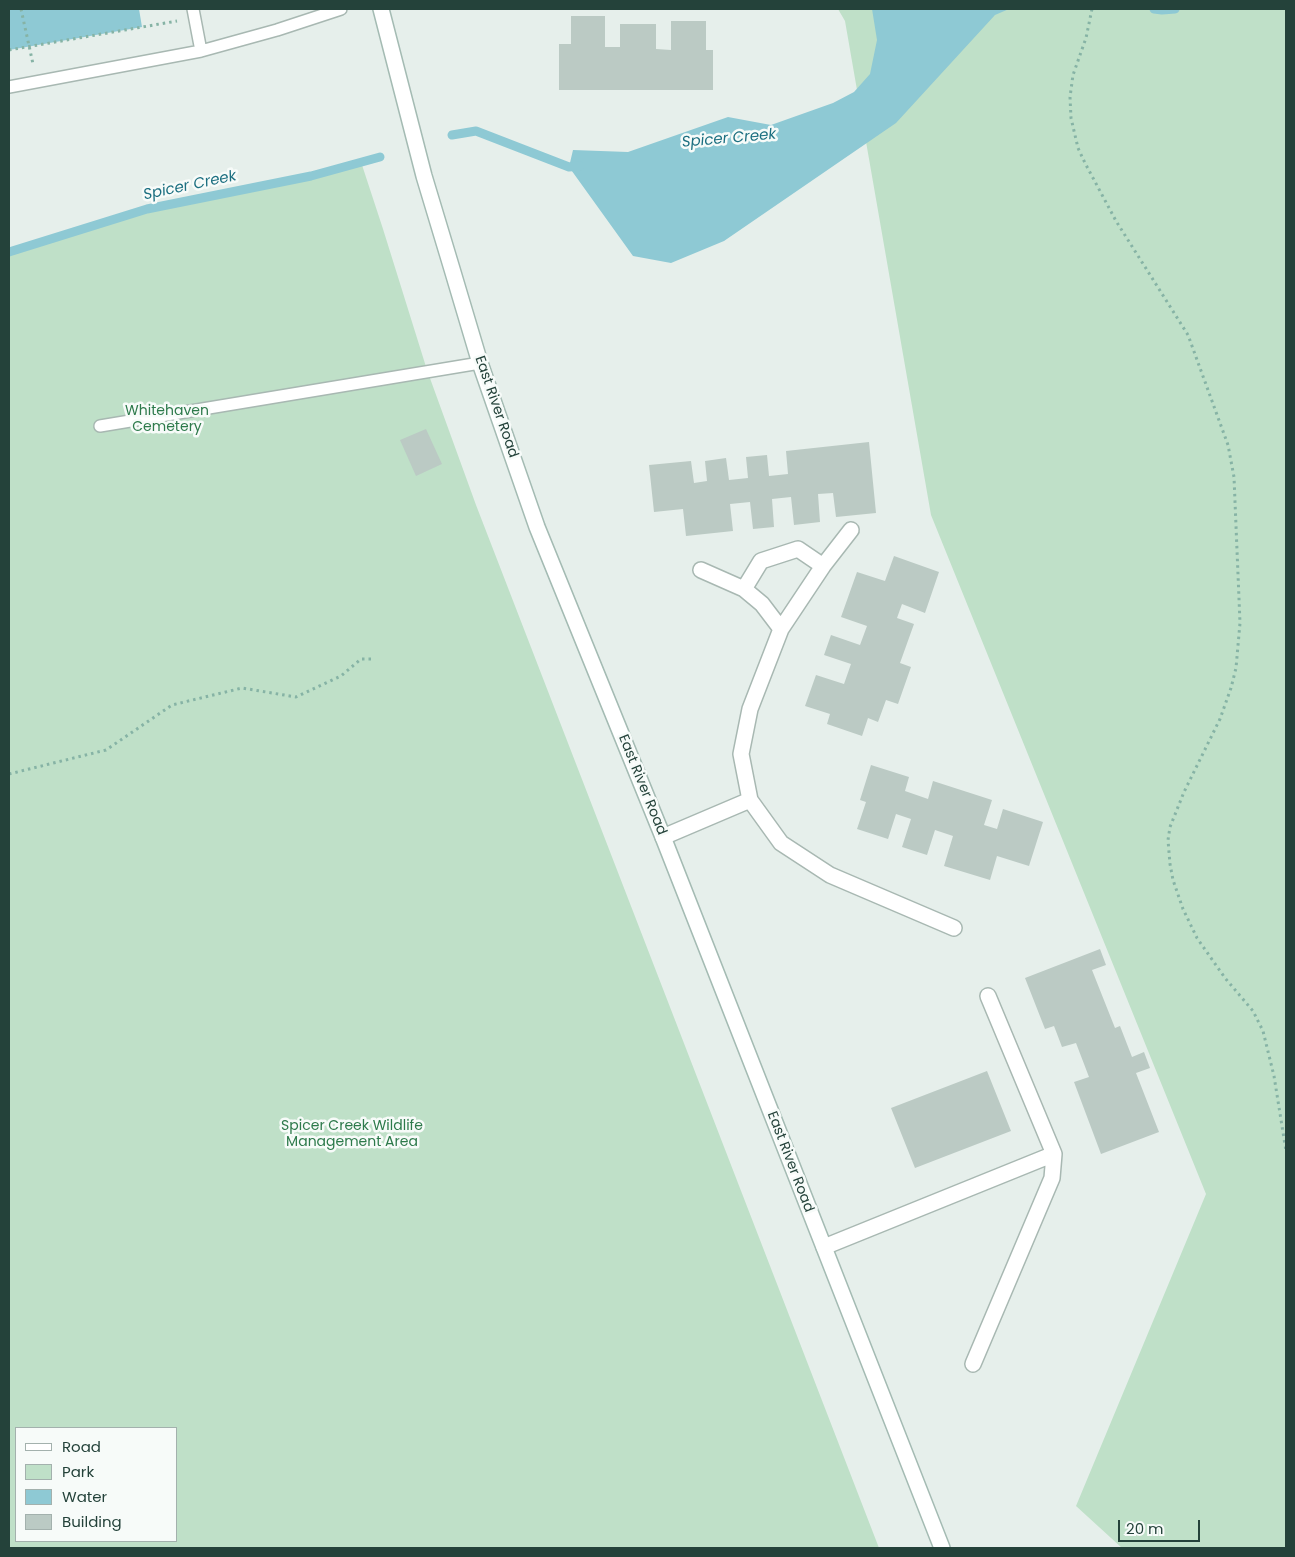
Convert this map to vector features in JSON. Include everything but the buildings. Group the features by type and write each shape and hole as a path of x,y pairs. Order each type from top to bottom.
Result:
{"main road":[{"name":"East River Road","path":"381,9 424,176 480,363 538,527 663,837 942,1548"},
{"path":"851,530 823,566 781,629 750,709 740,754 750,800 782,843 830,875 954,928"},
{"path":"744,589 761,561 798,549 823,566"},
{"path":"701,570 744,589 762,604 781,629"},
{"path":"663,837 750,800"},
{"path":"973,1364 1052,1178 1054,1154 988,996"},
{"path":"824,1247 1054,1154"}],"lane":[{"path":"9,87 201,51 277,30 341,9"},
{"path":"194,13 201,51"},
{"path":"100,426 480,363"}],"path":[{"path":"21,9 29,46"},
{"path":"1092,9 1086,38 1073,75 1070,97 1071,118 1078,148 1084,163 1120,229 1188,335 1225,435 1234,477 1240,600 1236,668 1220,718 1184,792 1170,827 1168,840 1170,864 1173,880 1183,909 1197,938 1225,978 1253,1011 1263,1032 1274,1076 1286,1151"},
{"path":"9,50 194,13"},
{"path":"9,774 106,750 172,705 242,688 296,697 341,676 362,659 371,659"}],"green space":[{"path":"838,9 1286,9 1286,1548 1122,1548 1076,1506 1206,1194 931,515 845,21"},
{"name":"Spicer Creek Wildlife Management Area","path":"362,165 427,370 476,505 879,1548 9,1548 9,255 146,212 311,179"}],"water":[{"path":"9,9 139,9 142,27 9,50"},
{"path":"872,9 1009,9 995,15 896,123 724,241 671,263 633,256 569,167 573,150 628,152 728,117 771,125 833,103 854,92 870,74 877,40"}],"waterway":[{"name":"Spicer Creek","path":"1154,9 1175,9"},
{"name":"Spicer Creek","path":"452,135 476,131 569,167 580,166"},
{"name":"Spicer Creek","path":"9,252 147,209 311,176 380,157"}],"park label":[{"name":"Whitehaven Cemetery","path":"167,420"}]}
